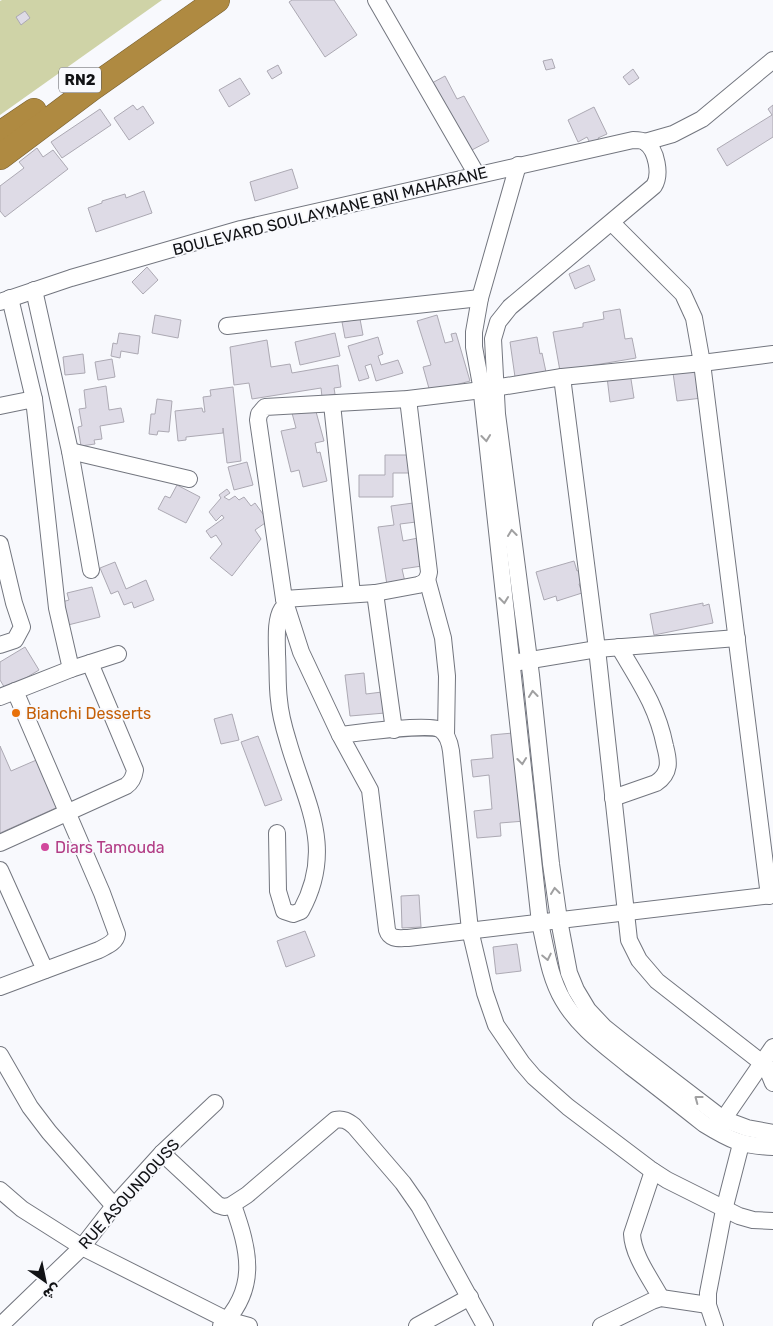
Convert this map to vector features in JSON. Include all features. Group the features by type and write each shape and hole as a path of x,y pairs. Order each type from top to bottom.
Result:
{"highway":[{"name":"RN2","path":"4,143 194,0"},
{"name":"RN2","path":"4,143 92,88 217,0"}],"street":[{"path":"376,0 477,176"},
{"name":"BOULEVARD SOULAYMANE BNI MAHARANE","path":"5,300 72,278 241,229 518,165 673,134 702,118 773,60"},
{"path":"639,141 652,151 655,160 658,176 652,190 502,315 495,330 493,340 489,388 511,662 540,923 550,968 559,991 564,1001 586,1029 704,1124 747,1128 773,1133"},
{"path":"518,165 480,298 473,340 498,423 529,660 559,920 569,973 576,990 588,1010 604,1027 741,1144 773,1147"},
{"path":"612,223 683,294 694,318 702,363 771,896 408,938 394,938 390,935 382,893 370,790 340,735 301,652 285,603 258,429 259,414 265,407 408,398 562,377 702,363 773,354"},
{"path":"34,290 70,451 91,570"},
{"path":"227,326 480,298"},
{"path":"5,300 34,399 56,608 71,669"},
{"path":"562,377 597,649 625,912 631,946 651,975 762,1062 766,1066 773,1084"},
{"path":"285,603 418,585 427,579 429,572 408,398"},
{"path":"0,406 34,399"},
{"path":"332,404 352,594"},
{"path":"70,451 189,479"},
{"path":"0,544 14,603 22,627 15,640 0,645"},
{"path":"427,579 443,638 447,676 446,735 450,744 470,930 485,993 496,1025 522,1064 534,1077 568,1107 652,1171 683,1190 724,1210 754,1220 773,1221"},
{"path":"375,592 394,730"},
{"path":"277,833 278,891 284,911 293,914 301,910 313,882 318,858 318,838 307,797 288,742 279,701 277,646 279,617 285,603"},
{"path":"511,662 597,649 737,638"},
{"path":"613,798 656,783 666,774 669,763 660,721 652,701 619,647"},
{"path":"0,987 99,950 112,943 116,938 116,930 102,893 68,813 8,694 71,669 118,654"},
{"path":"0,842 68,813 131,782 135,770 90,663"},
{"path":"340,735 436,728 446,735"},
{"path":"0,870 45,970"},
{"path":"719,1125 773,1047"},
{"path":"0,1055 39,1120 114,1206"},
{"name":"RUE ASOUNDOUSS","path":"0,1326 82,1247 114,1206 162,1153 214,1103"},
{"path":"162,1153 218,1205 226,1207 233,1205 260,1184 335,1120 346,1120 354,1126 403,1183 419,1206 485,1326"},
{"path":"715,1326 708,1305 708,1293 724,1210 741,1144"},
{"path":"652,1171 632,1234 632,1241 661,1298"},
{"path":"0,1190 22,1209 82,1247 224,1323 249,1326"},
{"path":"224,1323 245,1288 248,1270 245,1240 233,1205"},
{"path":"417,1326 470,1297"},
{"path":"601,1326 661,1298 708,1305"}],"green space":[{"path":"162,0 0,115 0,1"}],"building":[{"path":"292,0 334,0 357,35 325,57 289,2"},
{"path":"25,11 30,18 21,25 16,17"},
{"path":"552,59 555,68 546,70 543,61"},
{"path":"278,65 282,73 272,79 267,71"},
{"path":"633,69 639,78 629,85 623,77"},
{"path":"445,76 457,99 464,96 489,141 470,151 432,83"},
{"path":"240,78 250,94 229,107 219,90"},
{"path":"133,105 137,110 143,106 154,123 129,140 114,118"},
{"path":"773,105 773,137 727,166 717,149 772,115 768,109"},
{"path":"594,107 607,134 598,138 601,143 592,147 587,137 578,142 568,120"},
{"path":"100,109 111,125 62,158 51,142"},
{"path":"37,148 43,157 53,150 68,169 5,217 0,211 0,186 24,168 19,162"},
{"path":"292,169 298,188 255,201 250,182"},
{"path":"144,191 152,213 96,232 88,208 102,203 102,201 125,194 126,198"},
{"path":"589,265 595,280 575,289 569,274"},
{"path":"147,267 158,280 143,294 132,282"},
{"path":"620,309 625,339 632,338 636,358 560,371 553,332 583,327 583,323 604,319 603,312"},
{"path":"155,315 181,320 178,338 152,333"},
{"path":"437,315 445,343 453,341 451,334 456,333 470,381 430,392 423,367 431,365 417,321"},
{"path":"360,319 363,335 345,338 342,322"},
{"path":"119,333 140,336 138,354 121,351 120,358 111,356 113,343 117,344"},
{"path":"335,333 340,356 300,365 295,342"},
{"path":"378,337 383,354 378,356 381,365 398,360 403,373 376,381 371,364 365,366 369,378 359,381 348,346"},
{"path":"537,337 546,372 515,377 510,342"},
{"path":"267,340 271,367 290,364 292,373 338,365 341,387 334,388 335,394 322,397 321,388 252,399 249,383 234,385 230,347"},
{"path":"83,354 85,373 65,375 63,357"},
{"path":"112,359 115,377 98,380 95,362"},
{"path":"698,369 702,398 677,401 673,373"},
{"path":"630,373 634,398 610,402 607,377"},
{"path":"106,386 109,410 121,408 124,422 100,426 102,439 94,440 95,444 81,446 78,427 82,426 79,409 86,408 84,390"},
{"path":"233,387 241,461 227,463 223,428 223,433 186,437 186,440 178,441 175,411 202,408 203,412 205,412 203,397 211,396 210,390"},
{"path":"157,399 172,401 169,432 158,431 157,435 149,434 151,414 155,414"},
{"path":"315,408 324,441 315,443 317,453 320,452 327,481 303,487 299,470 291,472 281,431 296,428 292,413"},
{"path":"385,455 411,455 411,473 393,473 393,497 359,497 359,475 385,475"},
{"path":"247,462 253,485 234,490 228,467"},
{"path":"177,485 200,497 186,523 158,509 165,496 170,498"},
{"path":"227,489 230,493 224,497 229,500 235,496 239,500 244,497 251,506 255,503 268,521 255,530 261,539 232,576 210,558 222,544 216,535 211,538 206,531 224,518 222,515 216,521 209,512 221,498 219,495"},
{"path":"413,503 416,522 400,524 403,541 418,538 422,566 402,569 405,582 387,585 378,527 394,525 391,506"},
{"path":"574,561 577,571 583,569 587,581 579,584 582,593 557,601 556,596 544,600 536,572"},
{"path":"115,562 126,589 146,580 154,600 134,608 132,602 124,605 118,591 111,594 100,568"},
{"path":"92,587 100,617 68,625 62,602 69,600 67,593"},
{"path":"703,603 703,606 709,604 713,623 654,635 650,614"},
{"path":"25,647 39,670 6,690 0,680 0,662"},
{"path":"364,673 366,694 382,692 385,713 350,716 345,675"},
{"path":"232,714 239,740 221,744 214,719"},
{"path":"513,733 525,821 500,823 501,836 477,838 474,811 492,809 489,775 473,777 471,760 493,758 491,735"},
{"path":"258,736 282,800 265,806 241,742"},
{"path":"0,746 11,771 41,758 58,807 0,833"},
{"path":"419,895 421,927 402,928 401,896"},
{"path":"305,931 315,956 286,967 277,941"},
{"path":"517,944 521,971 496,974 493,947"}],"place":[{"name":"Bianchi Desserts","path":"16,713"},
{"name":"Diars Tamouda","path":"45,847"}]}
